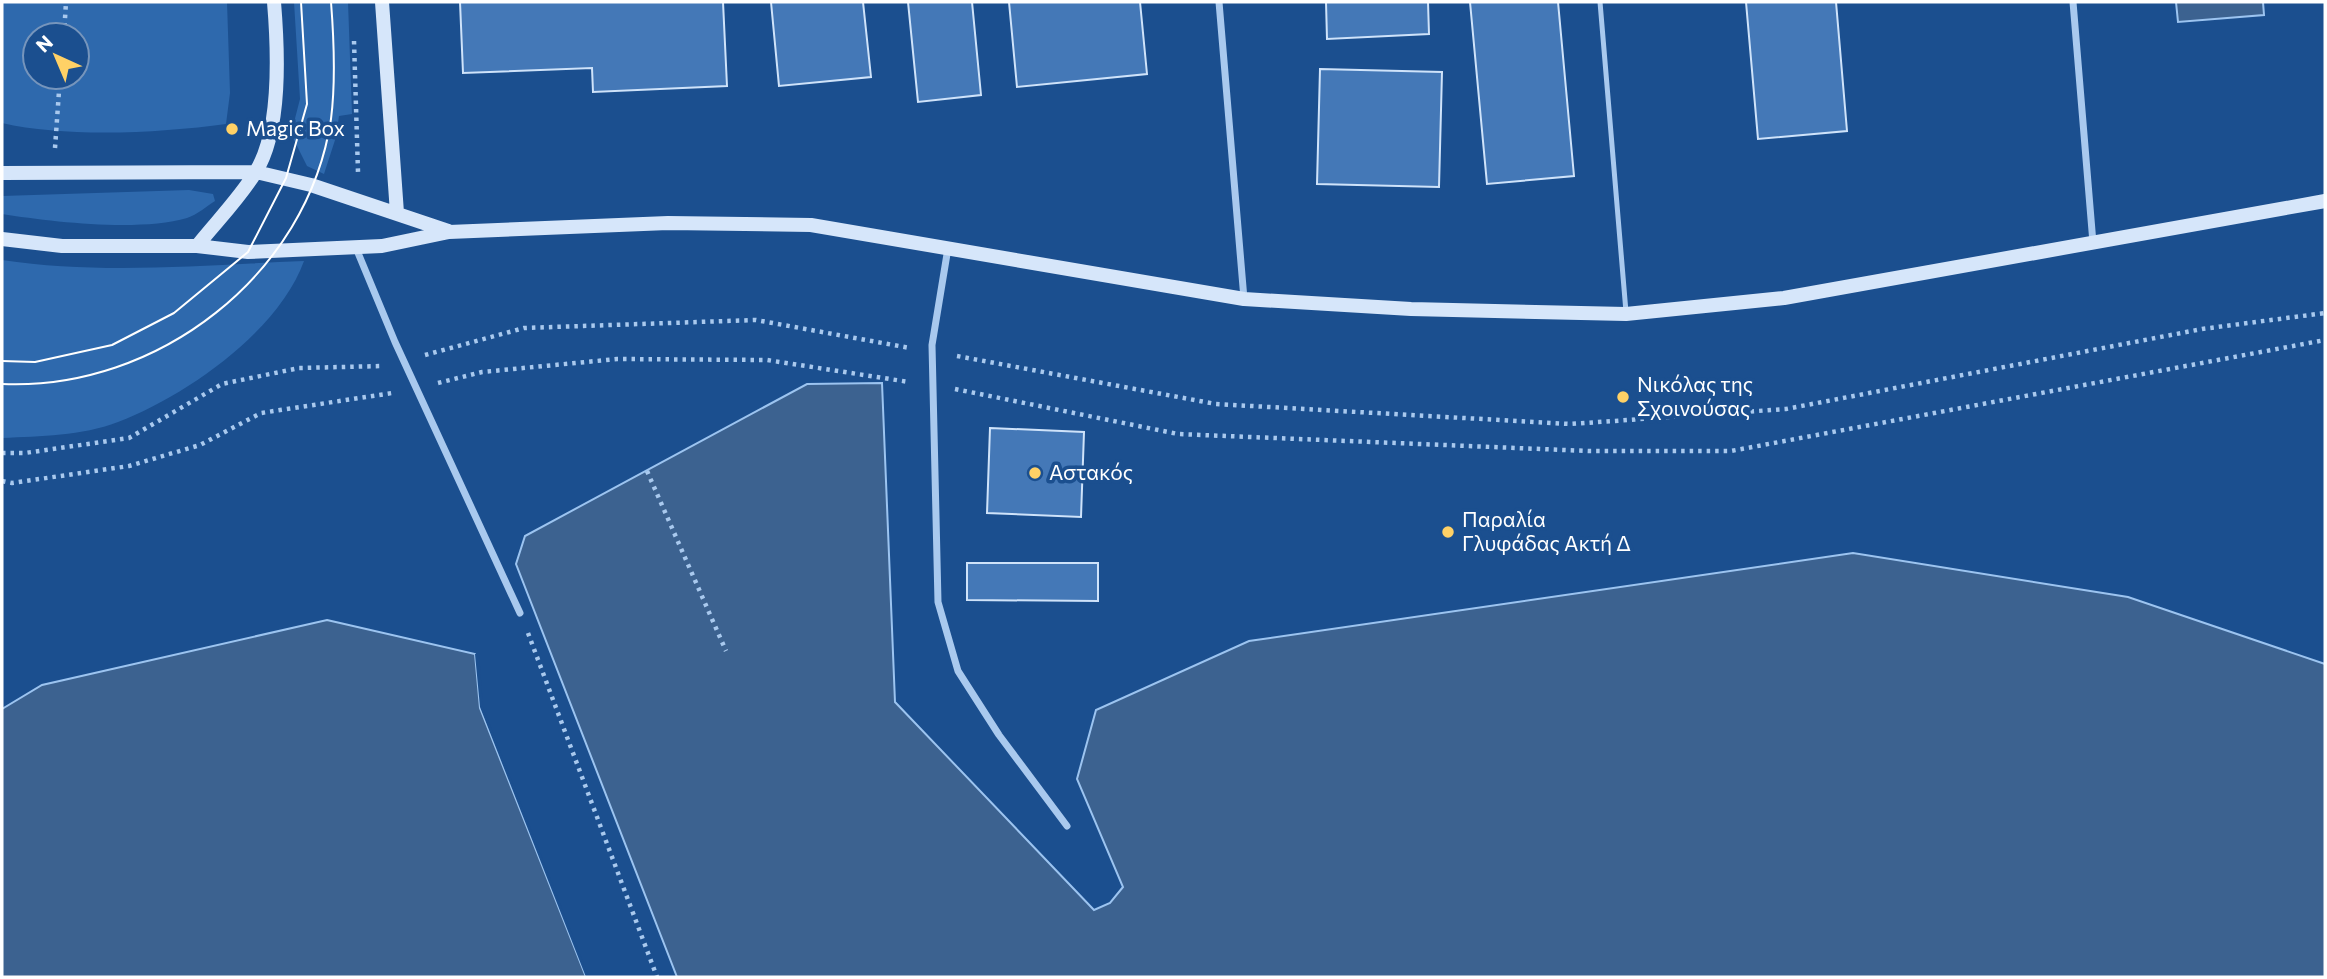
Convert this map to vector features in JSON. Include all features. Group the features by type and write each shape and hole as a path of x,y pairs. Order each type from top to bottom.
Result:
{"street":[{"path":"197,246 256,172 267,141 278,64 274,2"},
{"path":"382,2 397,213"},
{"path":"1219,2 1244,299"},
{"path":"2073,2 2093,244"},
{"path":"2,173 256,172 358,200 449,232"},
{"path":"2,239 62,246 197,246 248,252 382,246 449,232 668,223 811,225 1244,299 1411,309 1626,314 1784,298 2325,201"},
{"path":"356,248 416,388 520,613"},
{"path":"948,248 932,352 938,601 958,671 999,735 1067,826"}],"lane":[{"path":"1600,2 1626,314"}],"path":[{"path":"65,21 66,2"},
{"path":"354,28 358,200"},
{"path":"53,173 59,91"},
{"path":"2,453 25,453 129,438 222,384 299,368 373,368 524,327 756,320 1216,404 1570,425 1786,409 2202,329 2325,313"},
{"path":"2,481 12,483 130,466 200,445 261,413 416,388 481,372 617,359 767,359 933,386 1178,434 1589,451 1731,451 2325,340"},
{"path":"647,471 726,651"},
{"path":"520,613 657,977"}],"shaded area":[{"path":"2,2 227,2 230,93 226,124 172,130 114,132 28,128 2,123"},
{"path":"294,2 348,2 352,114 339,116 336,137 324,174 307,166 291,134 300,99"},
{"path":"2176,2 2263,2 2264,15 2178,22"},
{"path":"189,190 213,194 215,201 191,217 167,222 95,224 2,214 2,196"},
{"path":"2,260 39,265 115,268 304,261 292,287 252,336 227,358 172,396 104,427 61,434 2,438"},
{"path":"882,383 895,702 1094,910 1110,903 1123,887 1077,779 1096,710 1249,641 1853,553 2128,597 2325,664 2325,977 677,977 516,564 525,536 807,384"},
{"path":"327,620 475,654 480,708 586,977 2,977 2,709 42,685"}],"pier":[{"path":"479,653 483,707 589,977 586,977 480,707 475,654"}],"building":[{"path":"460,2 723,2 727,86 593,92 592,68 463,73"},
{"path":"771,2 863,2 871,77 779,86"},
{"path":"908,2 972,2 981,95 918,102"},
{"path":"1009,2 1140,2 1147,74 1017,87"},
{"path":"1326,2 1428,2 1429,34 1327,39"},
{"path":"1470,2 1558,2 1574,176 1487,184"},
{"path":"1746,2 1836,2 1847,131 1758,139"},
{"path":"1320,69 1442,72 1439,187 1317,184"},
{"name":"Αστακός","path":"990,428 1084,432 1081,517 987,513"},
{"path":"967,563 1098,563 1098,601 967,600"}],"tram line":[{"path":"2,361 35,362 112,345 174,313 248,252 286,178 307,104 301,2"},
{"path":"2,384 60,381 116,367 168,344 216,313 258,273 292,227 317,175 333,104 331,2"}],"place":[{"name":"Magic Box","path":"232,129"},
{"name":"Νικόλας της Σχοινούσας","path":"1623,397"},
{"name":"Αστακός","path":"1035,473"},
{"name":"Παραλία Γλυφάδας Ακτή Δ","path":"1448,532"}]}
